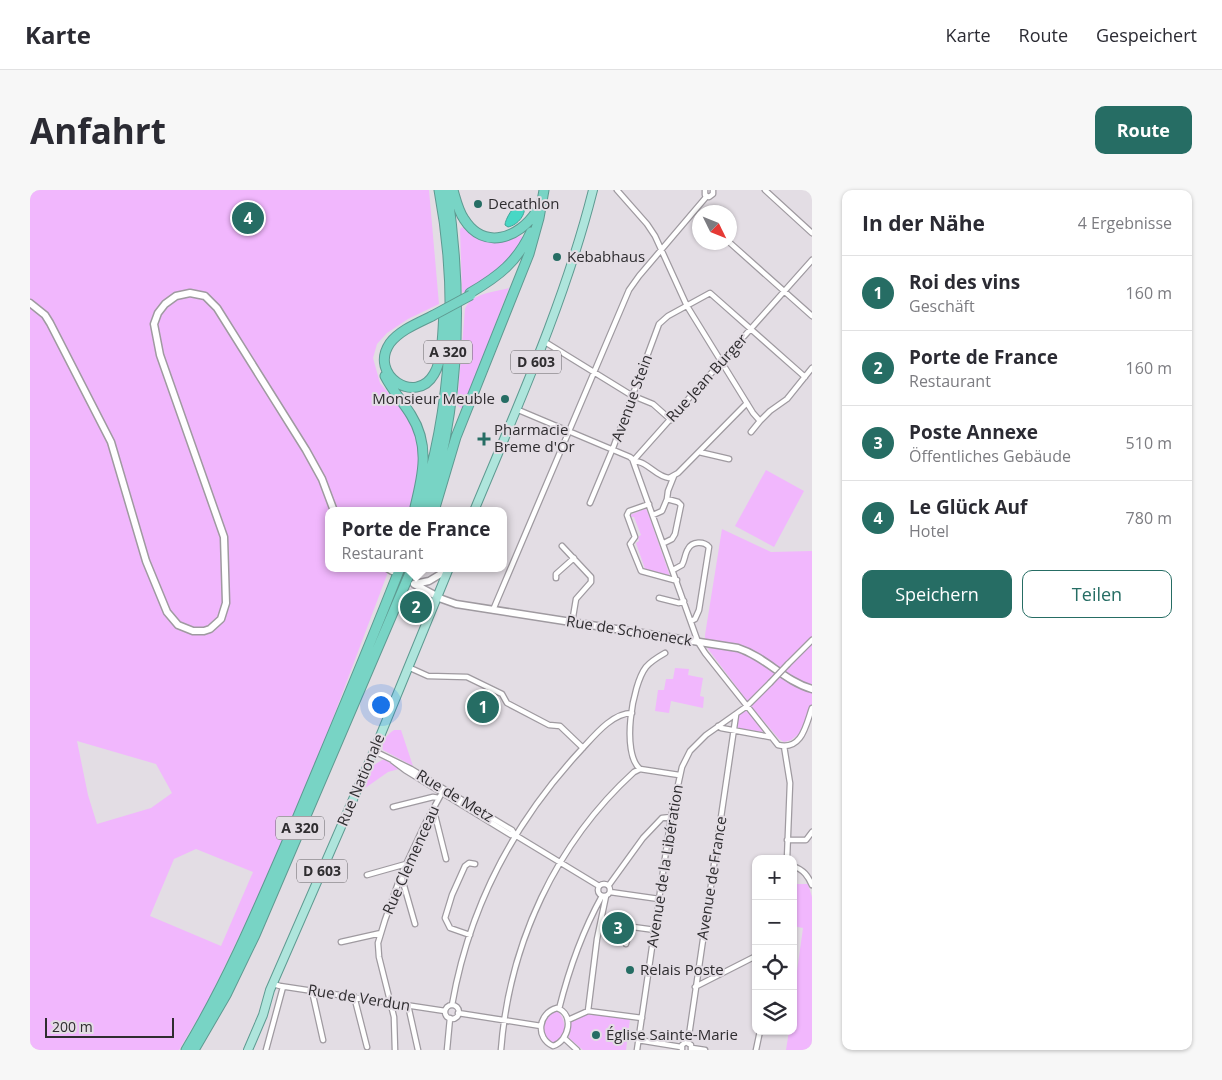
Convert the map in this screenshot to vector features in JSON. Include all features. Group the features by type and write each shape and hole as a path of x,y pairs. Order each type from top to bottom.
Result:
{"highway":[{"name":"A 320","path":"420,507 438,437 450,328 447,250 438,190"},
{"name":"A 320","path":"428,507 445,439 456,361 456,263 447,190"},
{"path":"452,190 466,223 479,233 489,237 501,238 514,234 528,223 536,212"},
{"path":"471,294 515,260 531,232 540,190"},
{"path":"435,507 456,437 529,254 544,190"},
{"path":"415,507 424,458 421,434 413,418 386,378 382,366 382,357 389,341 397,333 492,282 510,268 523,253 536,230"},
{"path":"431,315 398,335 387,349 384,357 386,371 398,384 412,388 419,386 428,382 437,368 444,321 444,264 447,250"},
{"name":"A 320","path":"186,1050 219,992 248,933 374,637 392,572"},
{"name":"A 320","path":"194,1050 226,995 255,936 408,572"}],"main road":[{"name":"D 603","path":"476,507 545,342 594,190"},
{"path":"30,304 45,315 50,323 111,442 146,561 167,612 178,625 193,631 204,631 210,629 221,619 226,603 224,537 160,355 154,324 158,313 165,304 176,296 190,293 205,296 217,308 306,450 322,479 332,507"},
{"name":"Rue de Schoeneck","path":"443,572 428,581 414,584 437,597 456,604 748,651 786,677 812,690"},
{"name":"Rue Nationale","path":"242,1050 272,987 374,751 447,572"},
{"name":"Rue Nationale","path":"248,1050 263,1015 272,987"}],"street":[{"path":"617,190 647,224 662,249 687,306 753,413 760,421"},
{"path":"698,205 704,192 712,195 714,190"},
{"path":"765,190 812,233"},
{"path":"493,610 630,290 639,276 692,214"},
{"path":"737,249 812,316"},
{"name":"Rue Jean Burger","path":"633,460 671,420 812,260"},
{"name":"Avenue Stein","path":"590,503 613,450 659,324 668,316 710,293 751,329"},
{"path":"751,329 805,377"},
{"path":"545,342 633,396 653,404 671,420"},
{"path":"751,432 770,411 787,398 812,368"},
{"path":"653,515 662,511 674,476 747,403"},
{"path":"516,409 630,457 664,477 674,476"},
{"path":"699,452 729,459"},
{"path":"633,460 698,642 778,745 793,745 802,736 812,708"},
{"path":"664,544 672,539 675,534 681,505 678,502 667,499"},
{"path":"650,504 629,511 627,515 635,537 630,544 641,571 677,580"},
{"path":"673,570 682,565 687,549 690,546 700,542 710,547 699,610 692,621"},
{"path":"562,546 590,576 591,580 576,599 572,623"},
{"path":"556,578 556,574 574,558"},
{"path":"659,598 679,603 684,601"},
{"name":"Avenue de la Libération","path":"637,1050 671,817 679,775 690,751 706,735 747,706 812,640"},
{"path":"665,653 653,661 642,674 632,713 630,728 631,747 636,766 642,770 679,775"},
{"path":"408,668 428,676 467,677 502,694 507,703 549,725 560,726 582,748"},
{"path":"452,1005 470,935 487,891 515,835 551,784 582,748 620,715 632,713"},
{"name":"Avenue de France","path":"688,1042 736,714"},
{"path":"718,726 771,737"},
{"path":"784,746 790,784 787,855"},
{"name":"Rue de Metz","path":"374,751 402,764 434,785 442,793 512,830 515,835 599,886"},
{"path":"501,1050 511,982 523,942 538,905 560,863 595,812 625,780 642,770"},
{"path":"393,807 442,793"},
{"name":"Rue Clemenceau","path":"395,1050 394,1017 378,957 378,943 401,875 442,793"},
{"path":"432,812 435,815 446,860"},
{"path":"610,892 609,885 643,838 662,818 671,817"},
{"path":"787,840 806,840 812,832"},
{"path":"470,935 450,928 445,918 452,895 465,866 469,863 475,864"},
{"path":"367,875 406,864"},
{"path":"797,867 806,874 812,885"},
{"path":"401,875 415,924"},
{"path":"604,896 598,892 599,886 604,883 609,885"},
{"path":"559,1009 575,952 585,928 604,896 610,892 659,898"},
{"path":"588,1011 604,896"},
{"path":"626,944 630,928 655,930"},
{"path":"341,942 381,933"},
{"path":"695,987 752,958"},
{"name":"Rue de Verdun","path":"272,987 354,996 445,1011"},
{"path":"266,1050 283,987"},
{"path":"312,991 323,1040"},
{"path":"354,996 367,1048"},
{"path":"408,1005 418,1050"},
{"path":"447,1050 450,1018 445,1011 448,1006 452,1005"},
{"path":"452,1005 456,1007 458,1013"},
{"path":"559,1009 568,1020 567,1030 564,1038 553,1048 544,1041 540,1030 543,1018 548,1012 559,1009"},
{"path":"568,1020 588,1011 642,1018"},
{"path":"458,1013 541,1026"},
{"path":"450,1018 455,1017 458,1013"},
{"path":"756,1050 759,1035"},
{"path":"564,1038 577,1050"},
{"path":"638,1040 682,1048 683,1044 688,1042 691,1049 705,1050"}],"shaded area":[{"path":"30,190 429,190 439,304 408,319 387,333 377,344 373,358 380,383 416,426 422,453 419,480 411,507 325,507 325,572 388,572 306,790 273,866 206,1005 179,1050 30,1050","holes":["77,741 156,764 172,793 151,808 97,824 88,795","196,849 253,872 221,946 150,916 174,859"]},
{"path":"520,202 524,204 525,208 523,215 515,224 508,227 505,225 506,219"},
{"path":"462,227 475,237 486,241 504,241 520,236 525,238 509,262 465,293 462,292 460,229"},
{"path":"509,288 464,407 461,408 457,405 465,309 478,296"},
{"path":"766,470 804,491 774,547 735,526"},
{"path":"645,509 647,510 670,576 645,569 636,543 641,535 634,517 630,515"},
{"path":"722,529 771,552 812,551 812,705 799,734 791,740 784,742 779,739 751,706 705,645"},
{"path":"675,668 689,669 688,675 703,678 700,696 704,697 703,708 671,701 669,713 655,711 658,690 664,690 666,679 673,679"},
{"path":"747,711 762,732 737,728 738,715"},
{"path":"394,730 401,730 413,766 383,750 384,741"},
{"path":"382,760 386,760 399,769 388,772 361,791 374,765"},
{"path":"797,884 808,884 812,897 812,1050 786,1050 788,1035 797,1035 797,971 803,928 797,927"},
{"path":"553,1012 558,1012 561,1015 564,1024 561,1037 554,1043 549,1041 544,1033 546,1019"},
{"path":"589,1014 630,1019 626,1050 583,1050 569,1038 571,1022"}],"place":[{"name":"Decathlon","path":"478,204"},
{"name":"Le Glück Auf","path":"248,218"},
{"name":"Kebabhaus","path":"557,257"},
{"name":"Monsieur Meuble","path":"505,399"},
{"name":"Pharmacie Breme d'Or","path":"484,439"},
{"name":"Porte de France","path":"416,607"},
{"name":"Roi des vins","path":"483,707"},
{"name":"Poste Annexe","path":"618,928"},
{"name":"Relais Poste","path":"630,970"},
{"name":"Église Sainte-Marie","path":"596,1035"}]}
